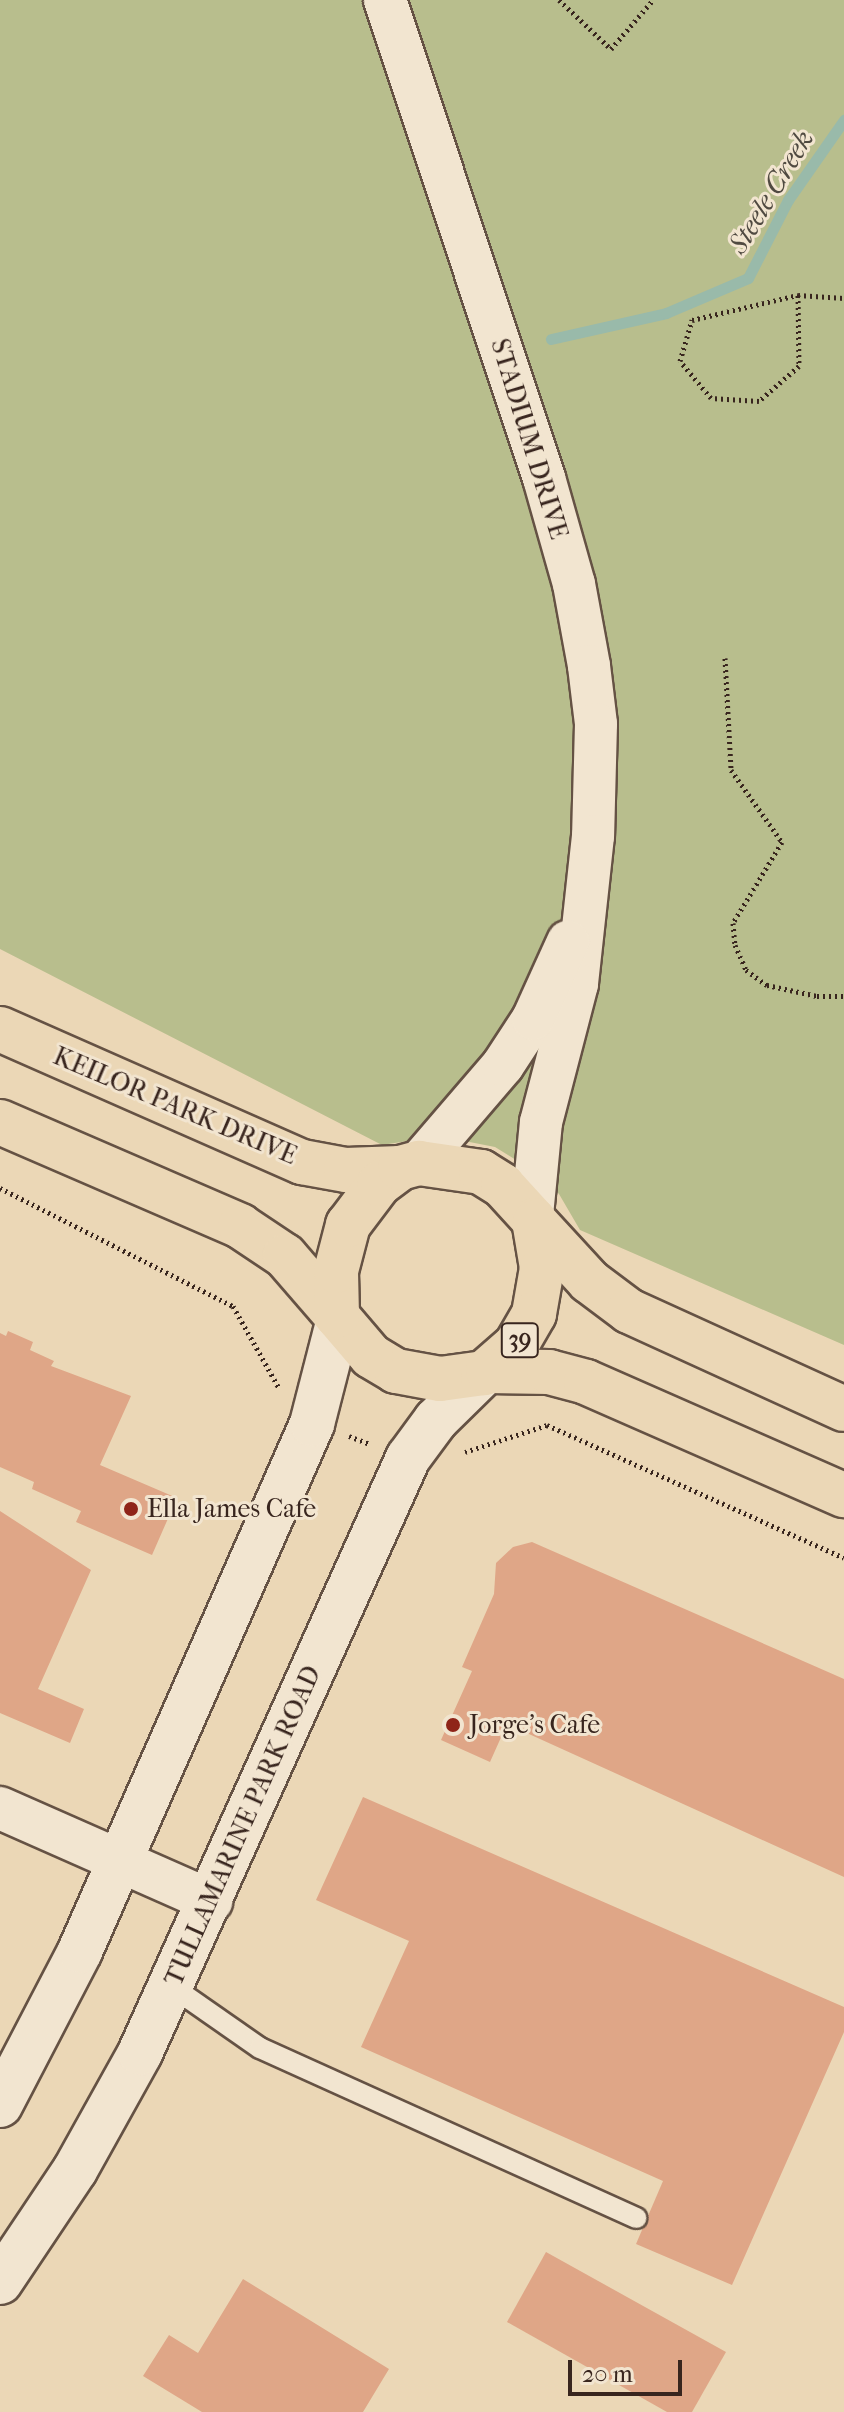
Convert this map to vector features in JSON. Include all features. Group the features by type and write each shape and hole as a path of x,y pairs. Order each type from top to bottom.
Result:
{"main road":[{"name":"KEILOR PARK DRIVE","path":"0,1029 302,1162 346,1170 410,1166"},
{"name":"39","path":"0,1122 240,1226 285,1256 371,1356 408,1375 440,1379 486,1372 549,1372 586,1382 844,1495"},
{"path":"338,1318 336,1271 348,1225 379,1184 410,1166 481,1172 503,1186 589,1281 629,1311 844,1409"},
{"name":"39","path":"486,1372 524,1336 534,1314 542,1268 533,1218"}],"street":[{"name":"STADIUM DRIVE","path":"385,0 544,478 583,624 596,724 597,788 585,891"},
{"path":"410,1166 476,1100 533,1019 585,891"},
{"path":"533,1218 541,1122 577,984 585,891"},
{"path":"0,2105 50,2012 312,1424 338,1318"},
{"name":"TULLAMARINE PARK ROAD","path":"0,2282 75,2170 171,1986 408,1458 436,1420 486,1372"},
{"path":"0,1808 211,1901"}],"lane":[{"path":"171,1986 260,2048 636,2218"}],"path":[{"path":"559,0 611,49 653,0"},
{"path":"798,295 799,366 759,401 711,398 680,361 692,320 798,295 844,298"},
{"path":"725,658 731,770 782,842 733,923 735,945 746,970 767,985 788,992 844,996"},
{"path":"0,1188 233,1306 290,1408 288,1413 312,1424 434,1466 547,1425 844,1558"}],"green space":[{"path":"0,0 844,0 844,1345 580,1230 559,1194 540,1175 495,1147 439,1136 382,1145 0,949"}],"building":[{"path":"8,1331 33,1342 30,1350 54,1361 51,1366 131,1396 100,1465 177,1498 152,1555 76,1522 81,1511 32,1489 34,1482 0,1467 0,1333 6,1336"},
{"path":"0,1511 91,1570 38,1689 84,1709 70,1743 0,1713"},
{"path":"532,1542 844,1679 844,1877 507,1724 490,1762 441,1740 472,1671 462,1667 494,1594 496,1563 513,1547"},
{"path":"363,1797 844,2007 844,2032 732,2285 636,2244 663,2181 361,2047 409,1941 316,1900"},
{"path":"546,2252 726,2352 692,2412 667,2412 507,2322"},
{"path":"243,2279 389,2369 363,2412 202,2412 143,2376 169,2335 198,2353"}],"waterway":[{"name":"Steele Creek","path":"551,339 666,313 748,278 788,200 844,120"}],"place":[{"name":"Ella James Cafe","path":"131,1509"},
{"name":"Jorge's Cafe","path":"453,1725"}]}
